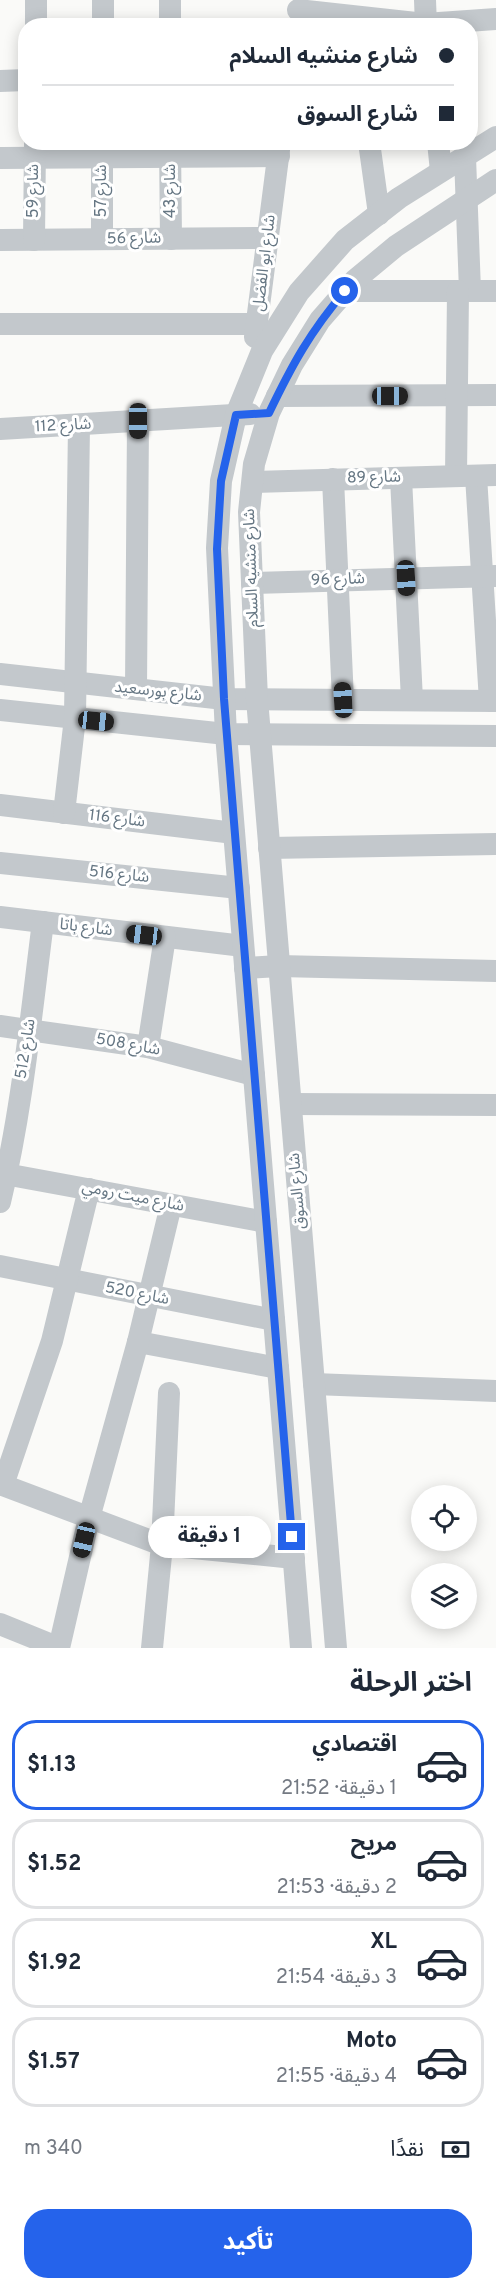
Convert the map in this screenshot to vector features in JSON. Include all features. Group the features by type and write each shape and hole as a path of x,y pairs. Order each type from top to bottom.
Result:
{"street":[{"path":"36,0 36,18"},
{"path":"103,0 103,18"},
{"path":"170,0 170,18"},
{"path":"425,0 425,18"},
{"path":"298,12 341,18"},
{"path":"478,21 496,19"},
{"path":"0,81 18,80"},
{"name":"شارع منشيه السلام","path":"478,149 496,137"},
{"path":"0,159 35,150 170,150"},
{"name":"شارع 59","path":"34,240 35,150"},
{"name":"شارع 57","path":"102,150 102,239"},
{"name":"شارع 43","path":"170,150 171,239"},
{"name":"شارع ابو الفضل","path":"249,383 280,150"},
{"path":"370,150 379,214"},
{"path":"439,150 441,171"},
{"name":"شارع منشيه السلام","path":"226,734 217,549 221,481 236,415 262,351 299,292 345,240 399,198 476,150"},
{"path":"465,157 467,199 464,291 457,395 476,476 489,576 493,701"},
{"name":"شارع منشيه السلام","path":"260,734 249,512 254,464 273,405 292,365 320,320 355,280 396,246 496,180"},
{"name":"شارع 56","path":"0,240 268,238"},
{"path":"345,291 496,291"},
{"path":"0,324 257,324"},
{"name":"شارع 112","path":"0,429 236,415 273,405 496,395"},
{"path":"136,689 138,421"},
{"path":"64,813 75,718 79,425"},
{"name":"شارع 89","path":"253,482 476,476"},
{"path":"401,478 412,700"},
{"path":"333,479 343,700"},
{"name":"شارع 96","path":"252,583 489,576"},
{"name":"شارع بورسعيد","path":"0,674 224,699 493,701"},
{"path":"0,712 226,734 496,736"},
{"name":"شارع السوق","path":"226,734 301,1648"},
{"name":"شارع السوق","path":"260,734 336,1648"},
{"name":"شارع 116","path":"0,805 234,833"},
{"path":"269,848 496,844"},
{"name":"شارع 516","path":"0,862 238,888"},
{"name":"شارع باتا","path":"0,917 165,938 279,966 496,971"},
{"name":"شارع 512","path":"0,1202 29,1029 43,922"},
{"path":"148,1047 165,938"},
{"name":"شارع 508","path":"0,1026 148,1047 254,1075"},
{"path":"291,1104 496,1106"},
{"name":"شارع ميت رومي","path":"3,1174 266,1222"},
{"path":"89,1189 52,1341 2,1484 162,1545 294,1558"},
{"path":"0,1624 59,1648 89,1518 138,1342 171,1204"},
{"name":"شارع 520","path":"0,1266 274,1320"},
{"path":"138,1342 278,1368"},
{"path":"314,1384 496,1391"},
{"path":"152,1648 162,1545 169,1393"},
{"path":"282,1412 317,1414"}],"route":[{"path":"292,1537 226,734 217,549 221,481 236,415 269,413 292,365 320,320 345,291"}]}
